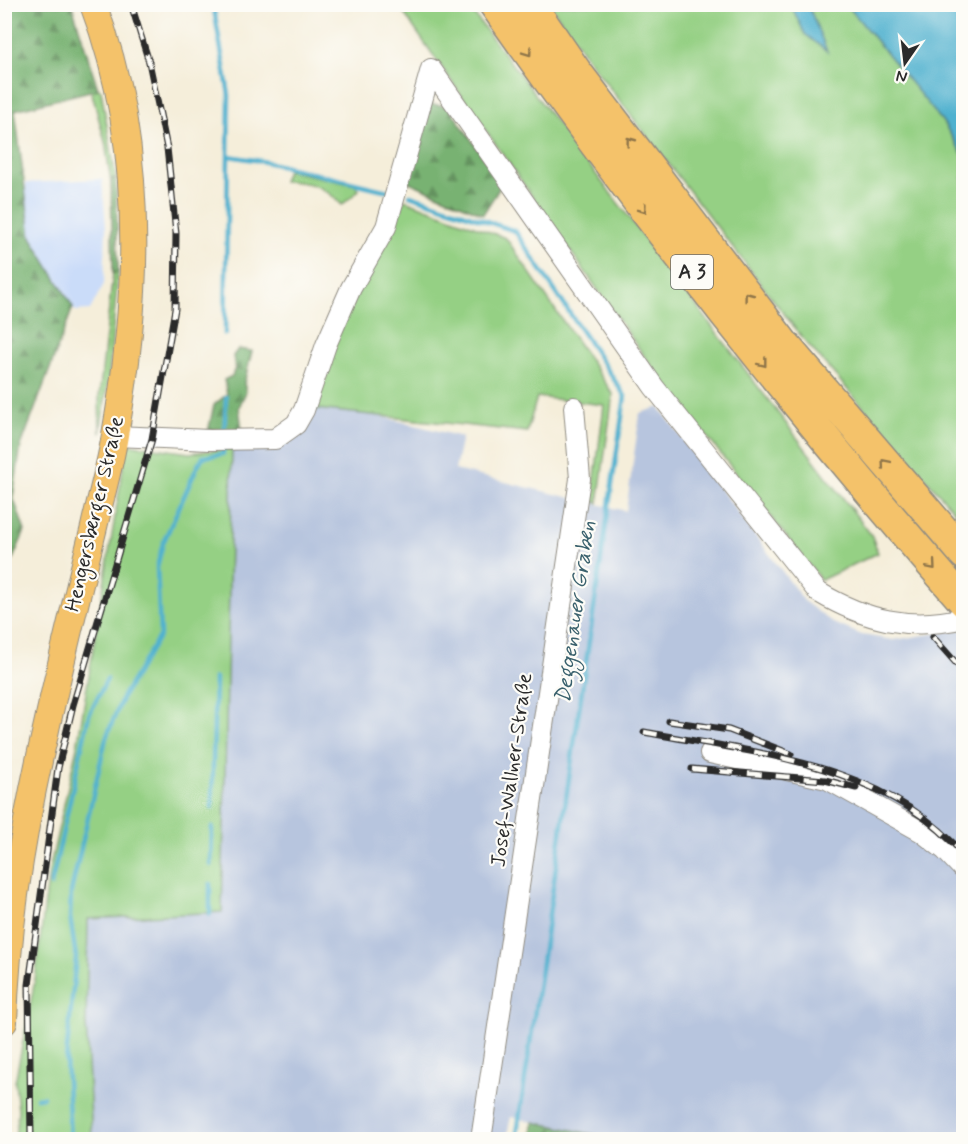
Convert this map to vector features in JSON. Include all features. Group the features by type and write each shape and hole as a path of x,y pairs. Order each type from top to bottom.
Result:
{"highway":[{"name":"A 3","path":"494,4 658,229 766,367 963,602"},
{"name":"A 3","path":"530,4 576,71 784,344 963,554"}],"main road":[{"name":"Hengersberger Straße","path":"4,1022 6,969 20,860 44,736 115,436 128,344 132,287 132,192 125,132 108,44 93,4"}],"street":[{"path":"115,436 210,440 275,439 296,424 304,410 333,328 351,288 386,227 431,69 654,387 818,592 849,610 872,618 911,623 963,618"},
{"name":"Josef-Wallner-Straße","path":"481,1140 580,479 574,407"},
{"path":"710,753 827,779 922,832 945,850 963,870"}],"shaded area":[{"path":"102,179 106,229 104,284 90,310 76,311 57,297 35,258 26,222 26,183"},
{"path":"320,401 462,437 455,470 626,511 640,413 659,407 805,602 833,623 862,635 893,640 963,629 963,1139 616,1140 511,1117 506,1139 92,1139 86,1023 88,919 222,912 232,448 264,447"}],"green space":[{"path":"5,4 72,5 98,89 15,110 31,237 73,307 21,446 13,497 25,531 5,577"},
{"path":"398,5 467,5 872,536 878,553 821,580 654,370"},
{"path":"550,5 791,5 805,34 826,50 808,5 847,5 943,122 963,155 963,521 805,341 593,66"},
{"path":"91,90 101,90 116,179 113,178 111,182 105,142"},
{"path":"429,104 448,106 502,184 483,214 407,181"},
{"path":"287,170 355,185 359,190 342,205 329,193 316,186 283,181"},
{"path":"113,178 116,179 118,272 113,273 111,182"},
{"path":"405,200 506,238 613,394 598,503 592,501 604,405 537,397 527,432 308,408 326,354"},
{"path":"118,272 109,373 100,434 99,397 113,273"},
{"path":"238,349 252,351 244,383 246,392 239,407 242,430 211,429 208,432 214,405 227,394 224,380 232,376 235,368 233,356"},
{"path":"127,444 189,453 232,448 222,912 88,919 86,1023 92,1139 15,1139 18,1110 15,1082 35,980 49,871 77,747"},
{"path":"533,1122 616,1139 532,1139"}],"water":[{"path":"791,5 808,5 827,51 805,34"},
{"path":"847,5 963,5 963,155 943,122"}],"waterway":[{"path":"213,4 229,95 225,334"},
{"name":"Deggenauer Graben","path":"229,156 261,161 388,191"},
{"name":"Deggenauer Graben","path":"410,195 515,231 625,396 516,1140"},
{"path":"224,436 226,397"},
{"path":"70,1140 66,1059 76,957 70,917 71,892 106,738 123,696 160,635 157,567 163,543 198,465 203,457 223,454 223,445"},
{"path":"212,808 215,678"},
{"path":"51,885 89,715 107,679"},
{"path":"211,865 212,827"},
{"path":"210,884 210,914"},
{"path":"37,1098 43,1097"}],"railway":[{"path":"31,1140 29,985 58,768 73,705 152,439 175,309 176,233 167,148 149,62 131,4"},
{"path":"933,637 964,672"},
{"path":"669,721 729,730 791,754"},
{"path":"644,732 773,756 858,781 897,800 932,824 964,855"},
{"path":"692,769 825,780 856,788"}]}
